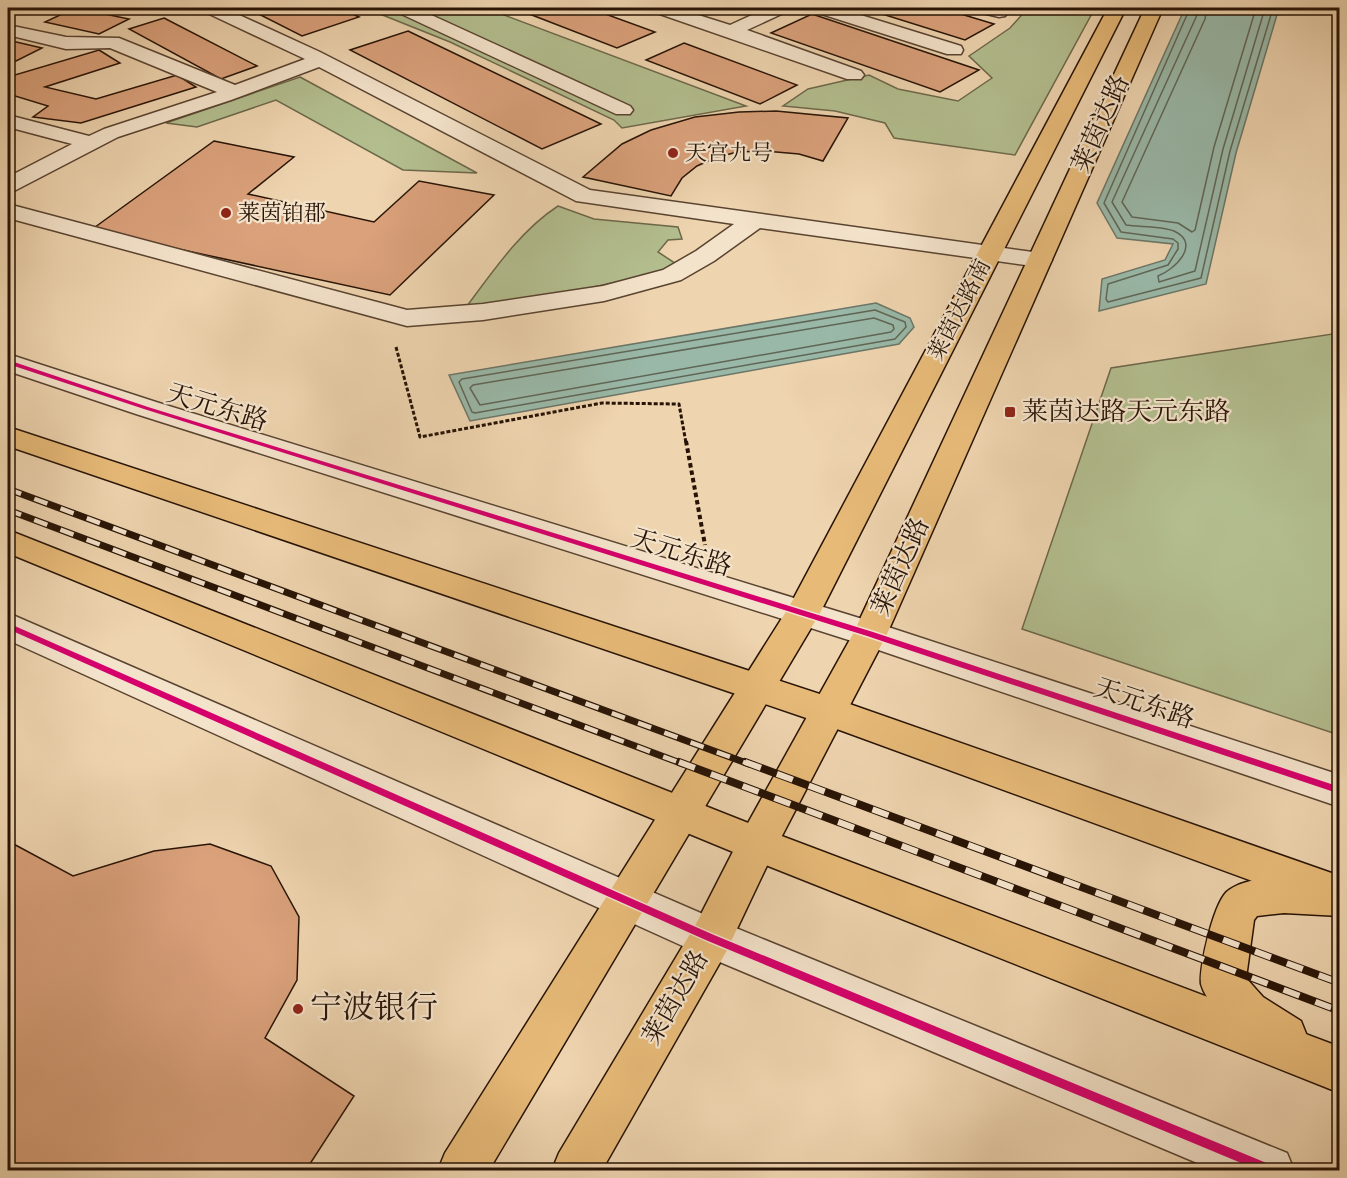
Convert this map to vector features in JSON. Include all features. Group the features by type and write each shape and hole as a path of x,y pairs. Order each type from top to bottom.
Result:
{"main road":[{"name":"莱茵达路南","path":"462,1170 803,613 1117,8"},
{"name":"莱茵达路","path":"576,1170 711,938 757,844 870,634 1154,8"},
{"path":"8,436 828,711 1340,896"},
{"path":"8,541 757,844 1340,1068"},
{"path":"1340,896 1248,898 1236,910 1223,984 1247,1012 1273,1030 1340,1068"}],"street":[{"path":"211,8 320,60 584,196 1040,260"},
{"path":"403,8 623,110"},
{"path":"660,8 854,75"},
{"path":"731,31 780,8"},
{"path":"821,8 954,50"},
{"path":"8,30 66,43 112,42 234,92"},
{"path":"8,184 111,133 234,92 320,60"},
{"path":"8,121 91,143"},
{"path":"8,211 407,318 483,312 604,294 672,275 705,256 755,220"},
{"name":"天元东路","path":"8,362 870,634 1340,791"},
{"path":"8,626 711,938 1270,1170"}],"path":[{"path":"407,318 395,350 420,437 602,403 679,404 712,585"}],"green space":[{"path":"365,8 506,8 496,12 746,106 622,128 614,120 450,42"},
{"path":"1028,8 1095,8 1015,155 894,138 885,123 835,111 783,106 808,89 869,75 898,89 958,101 992,78 969,56 1010,28"},
{"path":"300,77 477,173 403,170 276,100 197,127 166,123"},
{"path":"558,206 594,219 678,227 682,239 668,240 658,252 678,265 658,273 580,290 467,306 497,265 520,239"},
{"path":"1339,333 1339,735 1022,629 1111,368"}],"water":[{"path":"1185,8 1279,8 1236,153 1206,284 1099,311 1102,279 1165,260 1173,244 1117,238 1097,203"},
{"path":"876,303 910,318 914,327 899,344 470,421 449,375"}],"building":[{"path":"8,8 28,8 9,17"},
{"path":"75,8 129,19 99,34 45,22"},
{"path":"247,8 340,8 359,17 302,36"},
{"path":"589,8 655,32 617,48 519,10"},
{"path":"863,8 941,8 994,24 965,40"},
{"path":"812,14 979,70 940,92 771,33"},
{"path":"164,18 257,66 221,79 129,29"},
{"path":"408,31 601,124 542,149 350,50"},
{"path":"12,41 42,48 8,65 8,43"},
{"path":"684,43 797,85 760,104 646,60"},
{"path":"99,50 120,63 45,87 96,99 177,75 196,87 81,123 33,117 48,106 12,95 8,97 8,77"},
{"name":"天宫九号","path":"776,111 848,118 823,161 799,154 765,151 737,152 697,166 682,178 671,196 583,177 622,144 651,130 695,117"},
{"name":"莱茵铂郡","path":"214,141 294,157 248,194 374,222 419,181 494,195 390,295 91,230"},
{"path":"8,841 73,876 154,851 210,844 271,866 299,917 297,980 265,1038 354,1096 306,1170 8,1170"}],"railway":[{"path":"8,489 749,764"},
{"path":"8,510 683,764"},
{"path":"679,762 1340,1011"},
{"path":"745,762 1340,983"}],"cycle path":[{"path":"8,362 146,408 870,634 1340,791"},
{"path":"8,626 711,938 1270,1170"}],"place":[{"name":"天宫九号","path":"673,153"},
{"name":"莱茵铂郡","path":"226,213"},
{"name":"莱茵达路天元东路","path":"1010,412"},
{"name":"宁波银行","path":"298,1009"}]}
